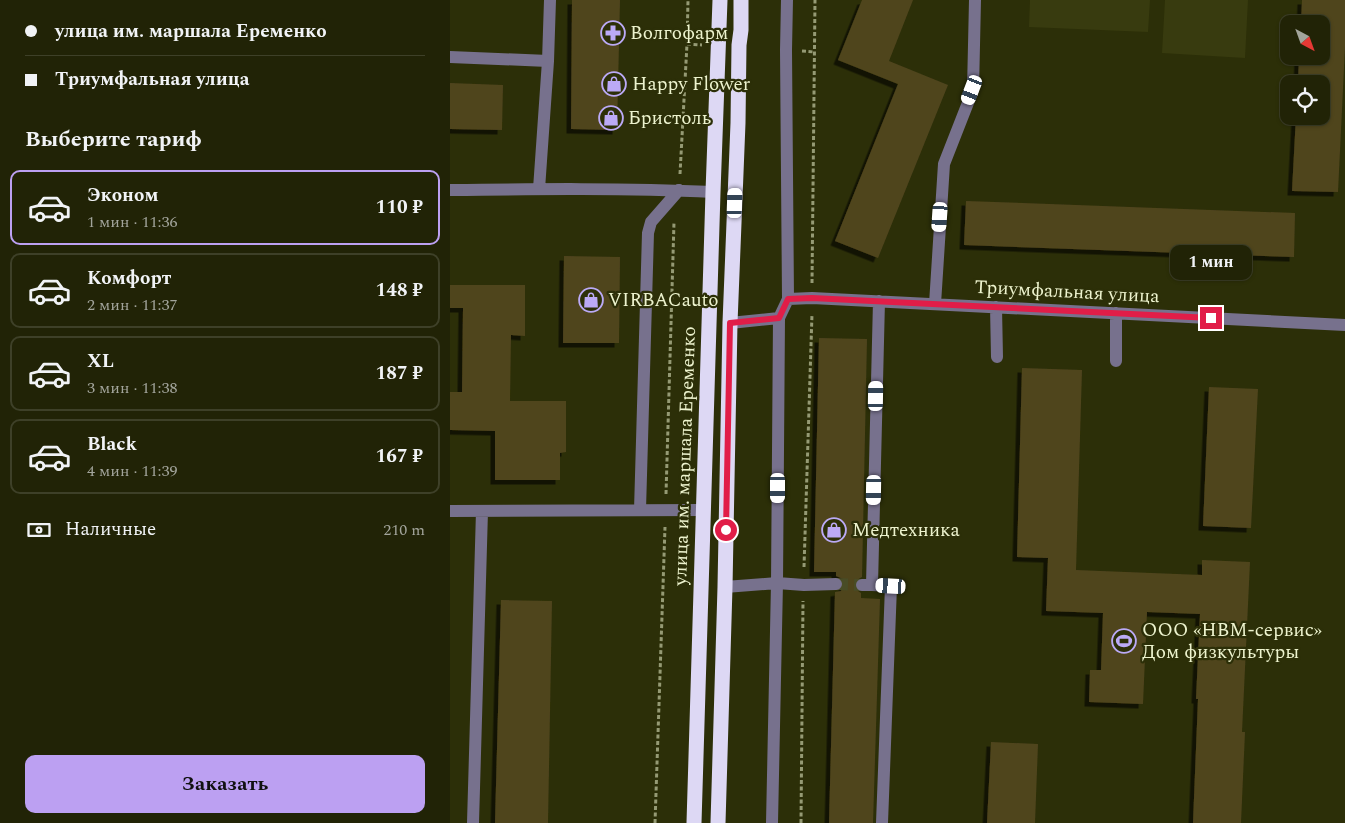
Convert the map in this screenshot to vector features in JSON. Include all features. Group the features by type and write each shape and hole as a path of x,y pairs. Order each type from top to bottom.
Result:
{"highway":[{"name":"улица им. маршала Еременко","path":"691,819 720,0"},
{"path":"718,823 730,323 741,0"}],"street":[{"path":"539,189 548,61 550,0"},
{"path":"772,823 777,583 779,318 788,299 787,0"},
{"path":"935,304 944,164 972,90 975,0"},
{"path":"450,57 548,61"},
{"path":"450,190 679,190 712,192"},
{"path":"640,510 648,233 651,222 679,190"},
{"name":"Триумфальная улица","path":"788,299 812,298 878,301 1345,325"},
{"path":"878,301 867,585 891,586 882,823"},
{"path":"996,307 997,357"},
{"path":"1116,313 1116,361"},
{"path":"730,323 779,318"},
{"path":"450,512 703,510"},
{"path":"473,823 482,511"},
{"path":"725,587 777,583 804,585 836,584"}],"path":[{"path":"655,823 674,216 679,190 688,0"},
{"path":"801,823 804,585 812,298 815,0"}],"shaded area":[{"path":"1030,0 1150,0 1148,32 1029,27"},
{"path":"1165,0 1248,0 1245,58 1162,53"}],"building":[{"path":"572,0 620,0 617,130 571,129"},
{"path":"862,0 913,0 889,61 948,85 878,258 835,241 898,84 838,60"},
{"path":"1302,0 1345,0 1345,47 1338,192 1292,191 1296,125 1330,125 1330,75 1298,75 1299,65 1330,65 1330,15 1301,15"},
{"path":"450,83 503,85 502,130 450,129"},
{"path":"966,201 1295,213 1294,257 964,245"},
{"name":"VIRBACauto","path":"564,256 620,257 619,343 563,343"},
{"path":"450,285 525,285 525,336 511,335 510,401 566,401 566,452 560,453 560,480 495,480 495,431 450,430 450,392 462,392 463,308 450,308"},
{"path":"819,338 867,339 862,577 855,581 854,585 855,589 861,593 861,598 880,599 873,823 829,823 835,592 841,591 844,584 843,579 836,576 836,572 814,572"},
{"path":"1022,368 1082,370 1076,570 1202,575 1202,560 1250,562 1242,732 1245,732 1241,823 1193,823 1200,614 1147,612 1143,704 1089,702 1090,670 1101,670 1103,613 1046,611 1048,558 1017,557"},
{"path":"1209,387 1258,389 1251,528 1203,526"},
{"path":"501,600 552,601 548,823 495,823"},
{"path":"991,742 1038,744 1035,823 987,823"}],"tunnel":[{"path":"836,584 862,585"}],"place":[{"name":"Волгофарм","path":"613,33"},
{"name":"Happy Flower","path":"614,84"},
{"name":"Бристоль","path":"611,118"},
{"name":"VIRBACauto","path":"591,300"},
{"name":"Медтехника","path":"834,530"},
{"name":"ООО «НВМ-сервис» Дом физкультуры","path":"1124,641"}],"route":[{"path":"726,530 730,323 779,318 788,299 812,298 1211,318"}]}
